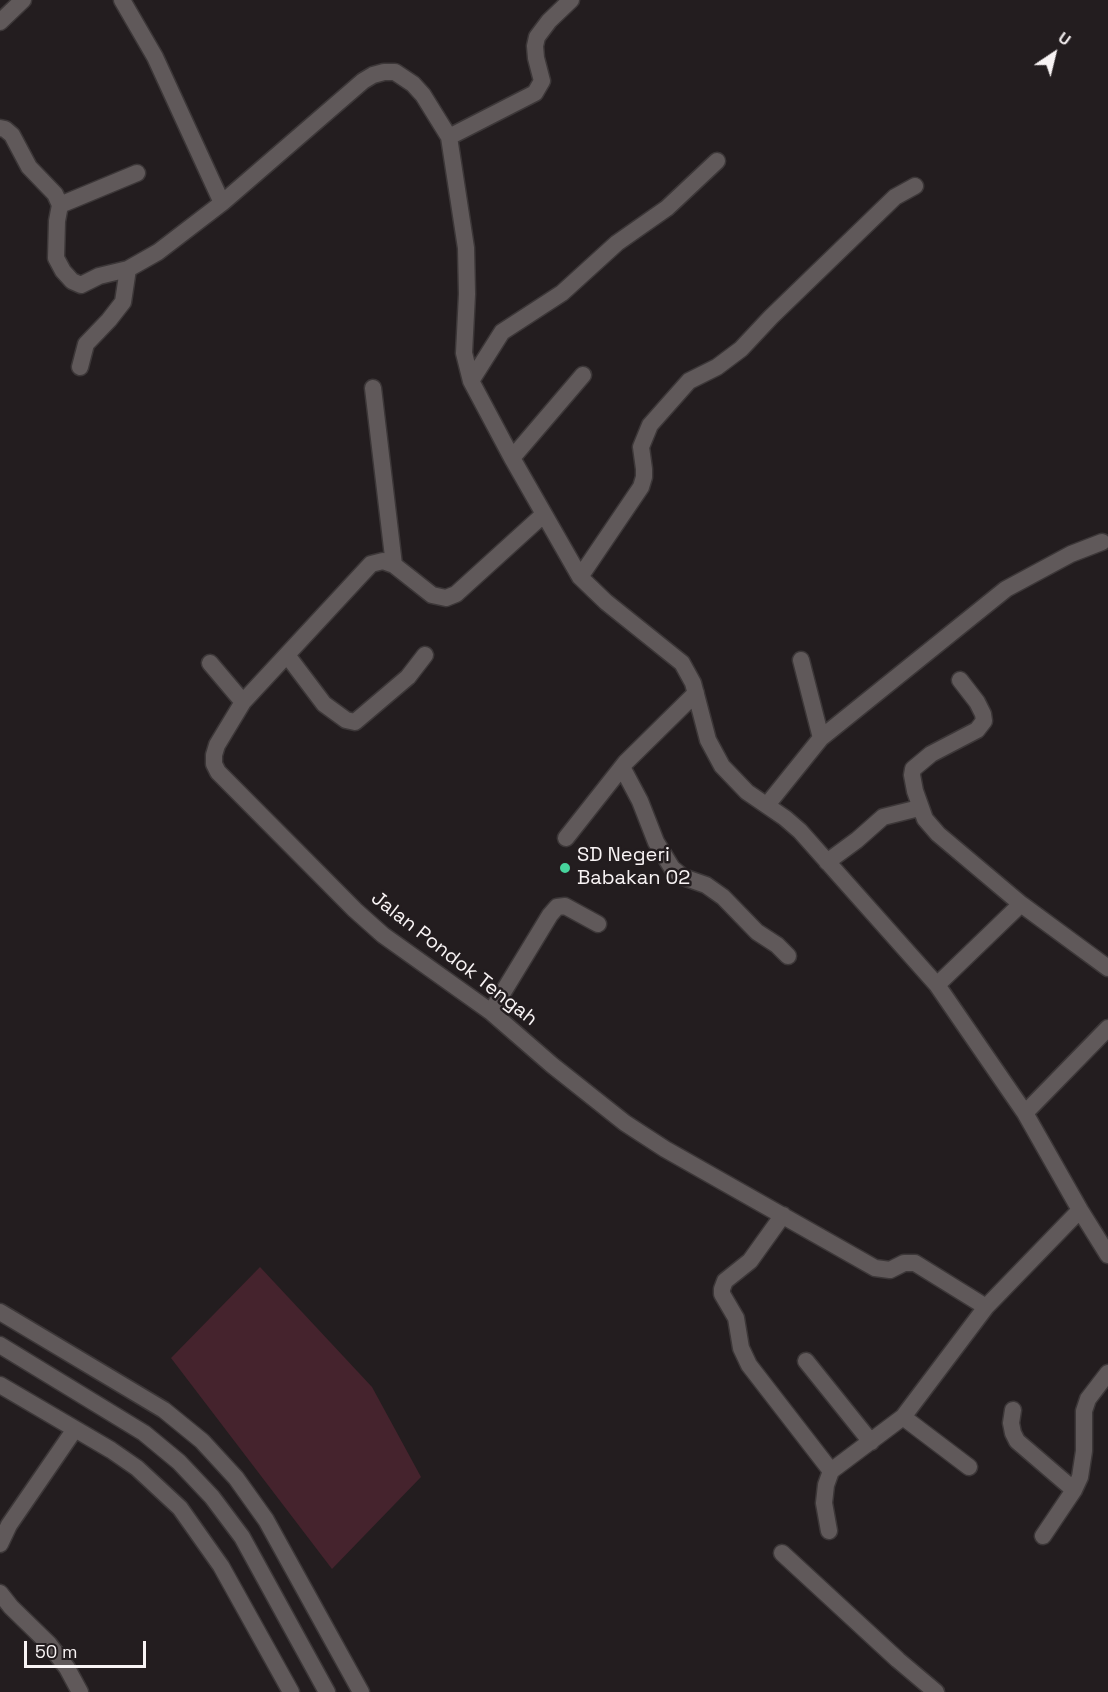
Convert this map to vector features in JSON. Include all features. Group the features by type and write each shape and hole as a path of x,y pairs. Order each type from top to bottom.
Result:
{"street":[{"path":"122,0 155,57 222,203"},
{"path":"449,137 536,93 542,81 536,58 537,37 549,21 571,0"},
{"path":"0,22 20,1"},
{"path":"0,128 12,135 29,167 55,195 60,205 56,258 63,272 72,281 81,285 99,276 128,269 159,252 222,203 363,81 384,72 395,72 413,84 423,95 449,137 466,248 467,294 464,353 471,381 543,515 580,577 638,629 672,653 689,673 708,740 722,766 747,792 800,831 937,985 1025,1113 1108,1255"},
{"path":"471,381 502,333 562,293 617,243 667,208 717,161"},
{"path":"60,205 137,172"},
{"path":"580,577 641,487 645,469 640,447 650,425 689,381 717,368 741,349 895,197 915,186"},
{"path":"80,368 86,344 110,320 123,302 128,269"},
{"path":"512,458 583,375"},
{"path":"373,388 394,566 432,595 446,598 456,594 543,515"},
{"path":"767,805 821,738 1006,589 1071,554 1102,542"},
{"name":"Jalan Pondok Tengah","path":"394,566 383,561 371,564 243,702 217,746 214,764 218,772 355,910 383,935 490,1012 625,1123 665,1149 875,1268 890,1269 904,1263 915,1263 986,1307"},
{"path":"287,655 324,704 346,720 355,722 408,677 424,655"},
{"path":"801,660 821,738"},
{"path":"210,663 243,702"},
{"path":"960,680 977,702 984,721 977,730 931,754 913,769 912,775 919,808 938,834 1021,904 1108,968"},
{"path":"566,838 622,767 696,693"},
{"path":"622,767 640,801 656,842 672,868 683,877 706,885 723,897 757,932 777,945 788,956"},
{"path":"826,862 857,840 883,817 919,808"},
{"path":"937,985 1021,904"},
{"path":"490,1012 557,907 565,906 598,924"},
{"path":"1025,1113 1108,1028"},
{"path":"829,1531 824,1503 826,1485 831,1471 903,1417 986,1307 1080,1210"},
{"path":"783,1215 750,1261 725,1281 722,1294 736,1318 741,1348 748,1365 831,1471"},
{"path":"0,1312 164,1410 209,1449 236,1478 266,1520 361,1692"},
{"path":"0,1346 144,1433 179,1462 212,1497 242,1537 327,1692"},
{"path":"806,1360 871,1442"},
{"path":"1043,1536 1074,1490 1083,1465 1084,1411 1088,1400 1108,1373"},
{"path":"0,1385 137,1468 180,1508 221,1566 291,1692"},
{"path":"1013,1410 1011,1423 1017,1441 1074,1490"},
{"path":"903,1417 969,1467"},
{"path":"0,1544 9,1525 75,1429"},
{"path":"782,1553 936,1692"},
{"path":"0,1593 49,1644 80,1692"}],"shaded area":[{"path":"260,1267 372,1387 421,1477 332,1569 171,1358"}],"place":[{"name":"SD Negeri Babakan 02","path":"565,868"}]}
